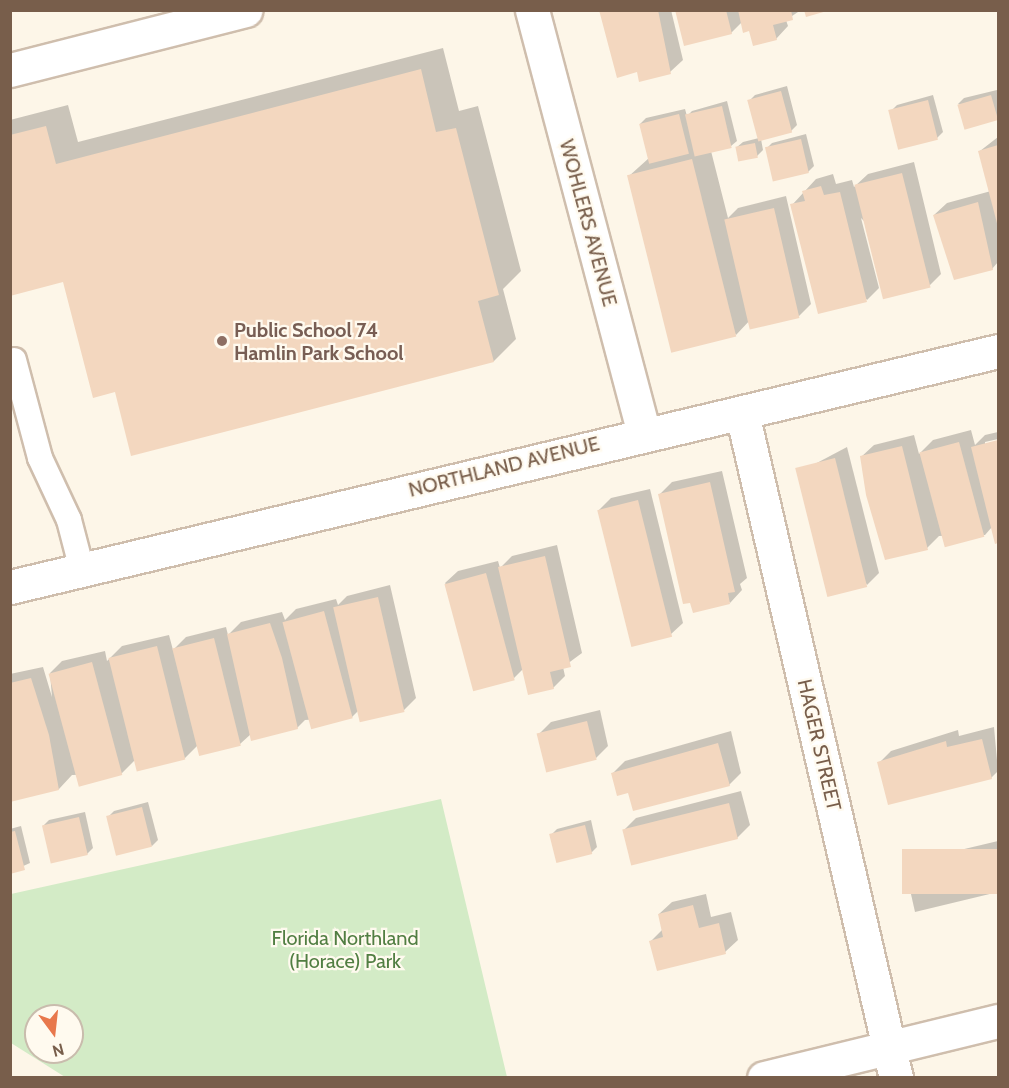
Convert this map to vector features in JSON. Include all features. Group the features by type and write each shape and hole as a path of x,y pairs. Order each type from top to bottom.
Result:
{"street":[{"path":"10,70 246,10"},
{"name":"WOHLERS AVENUE","path":"532,10 644,434"},
{"name":"NORTHLAND AVENUE","path":"10,587 999,351"},
{"name":"HAGER STREET","path":"742,413 892,1062"},
{"path":"764,1077 892,1062 999,1020"}],"lane":[{"path":"14,360 40,458 69,520 82,570"}],"green space":[{"name":"Florida Northland (Horace) Park","path":"441,799 507,1077 65,1077 44,1064 84,1064 84,1004 24,1004 24,1051 11,1043 11,894"}],"building":[{"path":"599,10 658,10 671,74 639,82 637,72 617,78"},
{"path":"675,10 726,10 732,34 684,46"},
{"path":"738,10 791,10 793,20 773,25 777,40 753,46 749,31 743,33"},
{"path":"804,10 827,10 827,11 806,17"},
{"path":"421,69 436,132 456,128 499,295 478,301 494,362 131,456 115,392 93,398 63,282 10,296 10,135 46,126 56,164"},
{"path":"781,91 792,133 758,142 747,100"},
{"path":"991,95 998,120 965,130 957,105"},
{"path":"928,100 938,140 898,150 888,110"},
{"path":"722,106 732,148 695,156 685,115"},
{"path":"679,114 689,154 649,164 639,124"},
{"path":"801,139 809,173 773,181 765,147"},
{"path":"755,143 758,158 738,162 735,147"},
{"path":"998,145 998,227 978,151"},
{"path":"692,159 736,337 671,353 627,175"},
{"path":"902,173 931,287 883,299 854,185"},
{"path":"821,186 824,195 840,192 867,302 818,314 790,204 805,201 802,191"},
{"path":"978,202 993,270 954,280 933,215"},
{"path":"774,208 799,318 750,330 724,219"},
{"path":"998,440 998,543 995,544 971,447"},
{"path":"959,442 984,537 945,547 919,453"},
{"path":"902,446 928,550 885,560 866,495 860,456"},
{"path":"835,458 867,587 827,597 795,468"},
{"path":"710,482 735,592 728,593 730,604 693,613 690,603 683,604 658,494"},
{"path":"638,500 672,637 631,647 597,510"},
{"path":"545,556 571,667 550,672 554,689 528,695 498,567"},
{"path":"486,573 515,680 473,691 444,584"},
{"path":"378,597 405,712 360,722 333,607"},
{"path":"324,611 353,718 311,729 282,622"},
{"path":"270,623 282,658 298,729 251,741 227,634"},
{"path":"214,638 241,746 199,756 172,648"},
{"path":"157,646 185,760 137,772 108,658"},
{"path":"92,662 122,775 79,787 49,674"},
{"path":"31,678 49,735 59,790 10,802 10,683"},
{"path":"587,721 597,760 546,772 537,734"},
{"path":"982,739 992,779 888,805 877,762 946,741 947,747"},
{"path":"718,743 730,786 633,811 628,793 617,796 611,773"},
{"path":"729,803 738,839 631,866 622,830"},
{"path":"142,807 152,847 116,856 106,816"},
{"path":"79,817 88,855 51,864 42,826"},
{"path":"585,825 592,854 556,863 549,834"},
{"path":"15,831 25,870 10,874 10,832"},
{"path":"902,849 998,849 998,894 902,894"},
{"path":"693,905 699,928 719,923 726,954 657,971 649,941 663,937 658,914"}],"place":[{"name":"Public School 74 Hamlin Park School","path":"222,341"}]}
